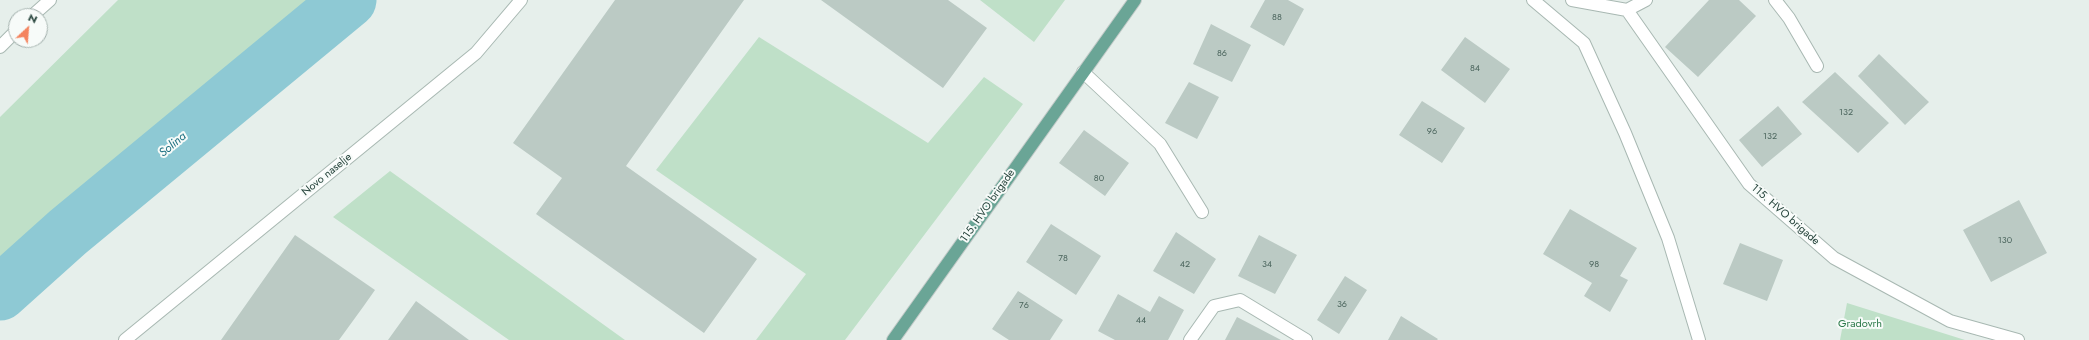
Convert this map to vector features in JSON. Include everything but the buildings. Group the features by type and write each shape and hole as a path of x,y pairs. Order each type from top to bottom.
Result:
{"main road":[{"name":"115. HVO brigade","path":"893,340 1135,0"}],"street":[{"path":"41,8 50,0"},
{"name":"Novo naselje","path":"125,340 476,53 520,0"},
{"path":"1533,0 1584,44 1625,133 1668,238 1699,340"},
{"path":"1572,0 1627,10 1646,0"},
{"path":"1775,0 1790,18 1817,66"},
{"name":"115. HVO brigade","path":"1627,10 1749,184 1834,258 1950,321 2018,340"},
{"path":"0,47 8,39"},
{"path":"1083,72 1160,144 1202,212"},
{"path":"1190,340 1214,306 1240,300 1306,340"}],"green space":[{"path":"118,0 330,0 0,273 0,117"},
{"path":"980,0 1065,0 1034,42"},
{"path":"759,37 928,143 984,77 1023,104 845,340 756,340 806,274 656,170"},
{"path":"390,171 625,340 509,340 333,217"},
{"name":"Gradovrh","path":"1847,303 1965,340 1840,340"}],"waterway":[{"name":"Solina","path":"0,293 68,232 349,0"}]}
